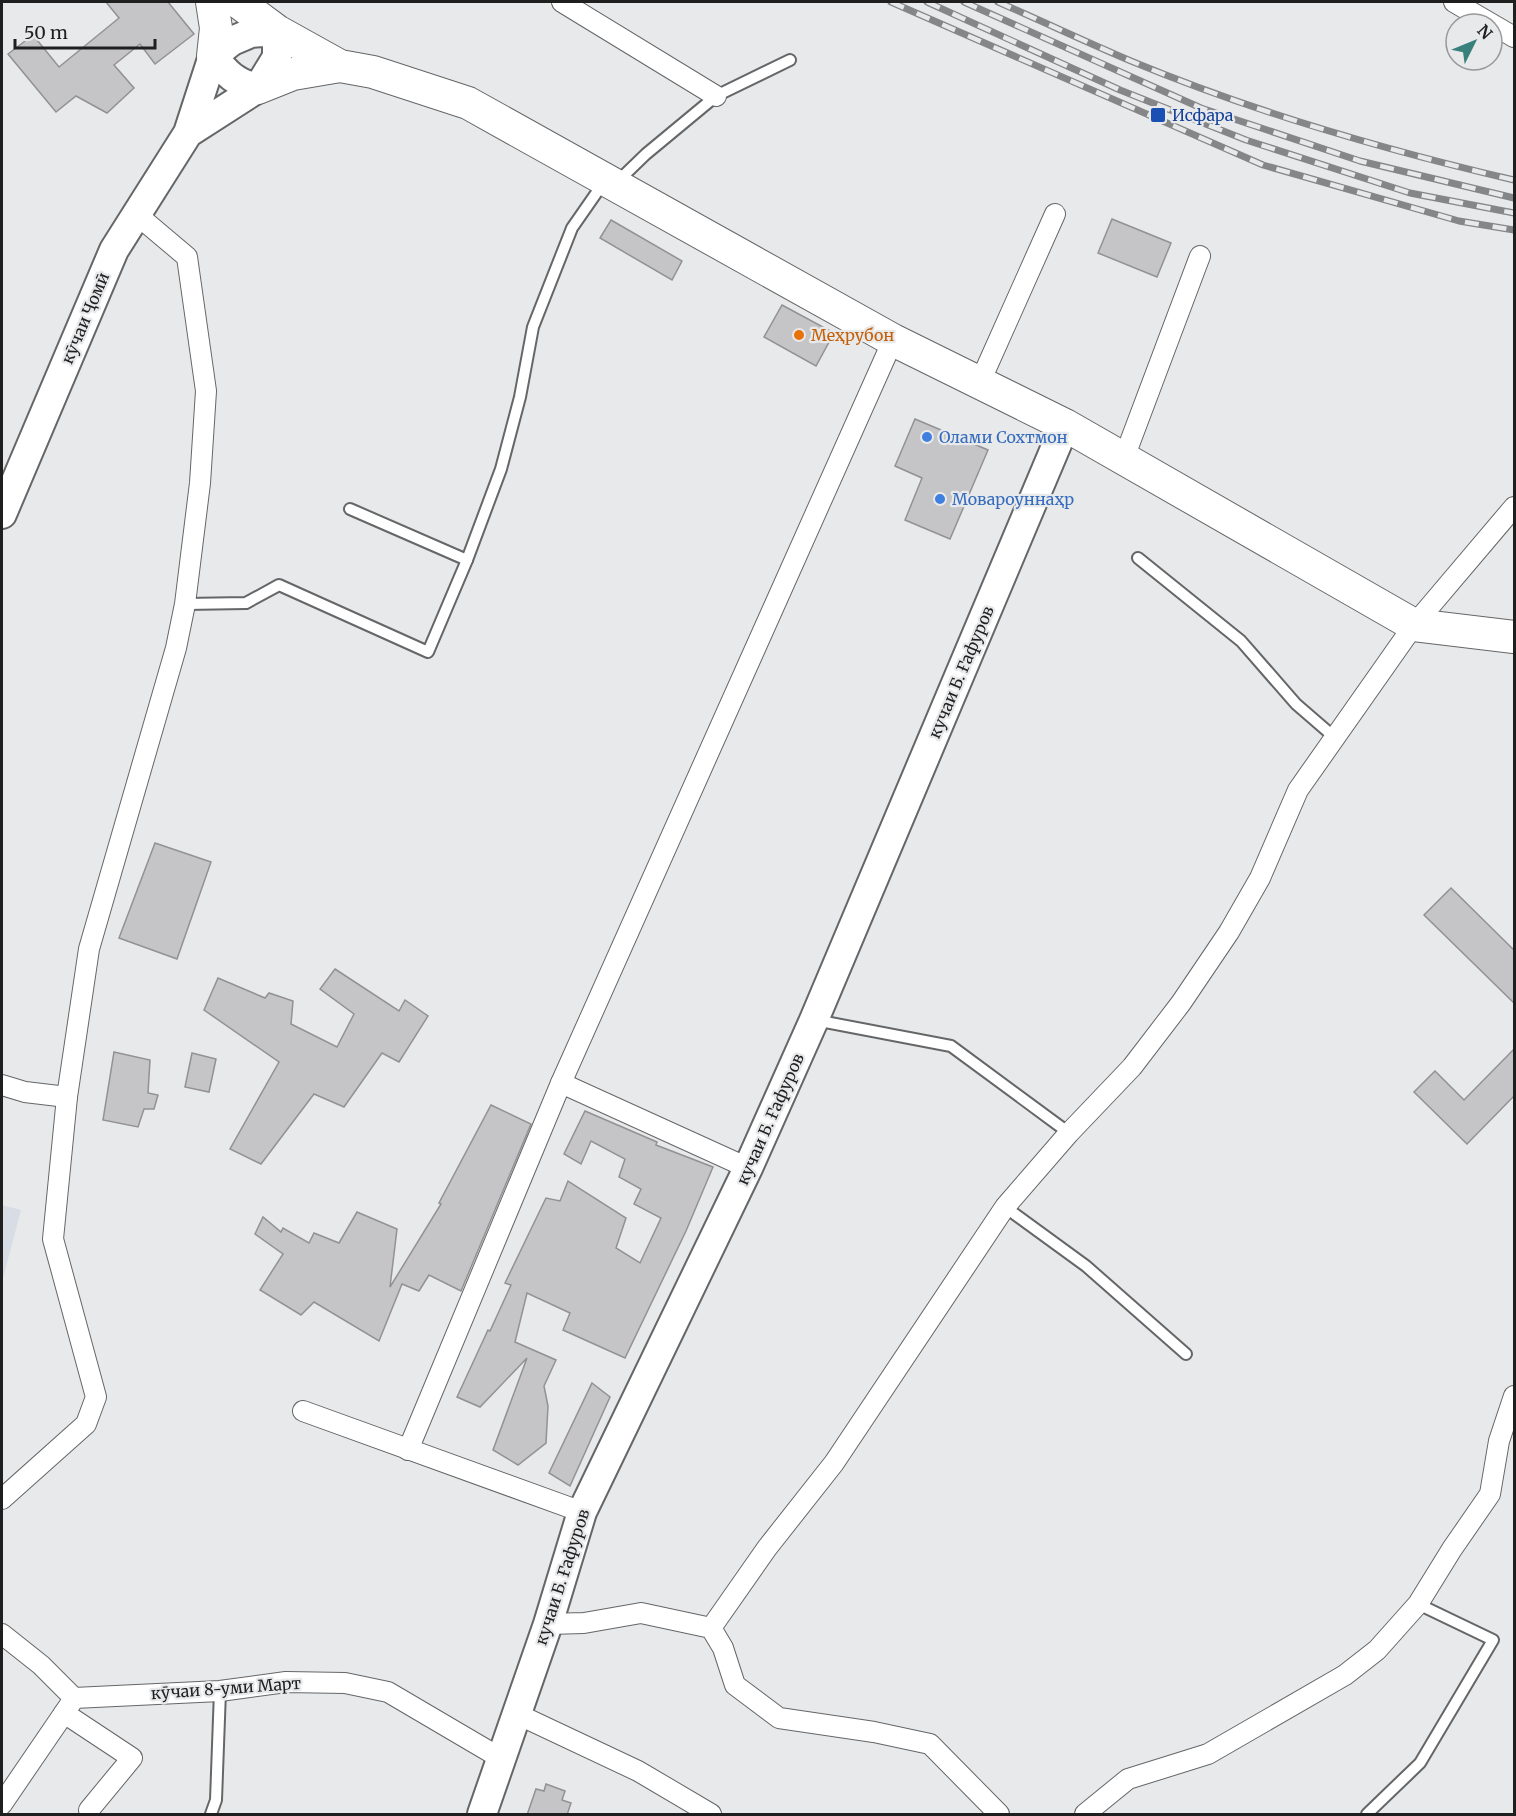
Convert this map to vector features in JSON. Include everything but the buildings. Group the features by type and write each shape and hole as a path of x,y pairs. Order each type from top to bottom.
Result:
{"main road":[{"path":"212,2 216,28 213,56"},
{"path":"238,2 277,31 340,66 373,72 468,103 893,340 1065,425 1414,625 1515,637"},
{"path":"258,88 294,74 340,66"}],"street":[{"path":"562,2 716,96"},
{"path":"1454,2 1515,37"},
{"path":"258,88 244,85 231,78 213,56 231,41 251,33 277,31"},
{"name":"кӯчаи Ҷомӣ","path":"188,133 258,88 277,57 277,31"},
{"name":"кӯчаи Ҷомӣ","path":"2,514 114,250 188,133 213,56"},
{"path":"2,1499 86,1424 96,1397 53,1239 67,1097 89,949 176,648 185,604 200,483 206,391 187,257 136,214"},
{"path":"980,382 1055,214"},
{"path":"1124,458 1200,256"},
{"path":"408,1450 561,1083 893,340"},
{"name":"кучаи Б. Ғафуров","path":"482,1815 548,1624 582,1512 748,1168 814,1020 1065,425"},
{"path":"711,1628 767,1548 834,1463 1005,1206 1069,1133 1132,1067 1181,1003 1223,941 1260,879 1298,790 1333,736 1414,625 1515,507"},
{"path":"561,1083 748,1168"},
{"path":"2,1085 26,1092 67,1097"},
{"path":"1085,1815 1128,1779 1208,1754 1345,1675 1377,1650 1419,1604 1490,1494 1499,1441 1515,1396"},
{"path":"303,1411 582,1512"},
{"path":"548,1624 584,1623 641,1613 711,1628 723,1648 735,1685 779,1719 873,1732 930,1744 999,1815"},
{"path":"2,1634 41,1665 69,1705 132,1758 89,1809"},
{"name":"кӯчаи 8-уми Март","path":"69,1705 220,1691 286,1682 345,1683 388,1692 502,1760"},
{"path":"2,1804 69,1705"},
{"path":"517,1714 638,1771 711,1815"}],"lane":[{"path":"185,604 246,603 279,585 428,652 467,560 501,469 520,397 533,327 572,228 609,183 716,96 790,60"},
{"path":"350,509 467,560"},
{"path":"1138,558 1240,641 1296,704 1333,736"},
{"path":"814,1020 951,1046 1069,1133"},
{"path":"1005,1206 1086,1266 1186,1354"},
{"path":"1366,1815 1420,1762 1493,1640 1419,1604"},
{"path":"211,1815 216,1800 220,1691"}],"shaded area":[{"path":"2,1205 21,1210 2,1282"}],"railway":[{"path":"891,2 1263,165 1459,221 1514,230"},
{"path":"927,2 1120,90 1246,140 1410,193 1514,213"},
{"path":"964,2 1201,108 1360,161 1514,198"},
{"path":"998,2 1131,61 1225,97 1369,143 1514,180"}],"place":[{"name":"Исфара","path":"1158,115"},
{"name":"Меҳрубон","path":"799,335"},
{"name":"Олами Сохтмон","path":"927,437"},
{"name":"Мовароуннаҳр","path":"940,499"}]}
